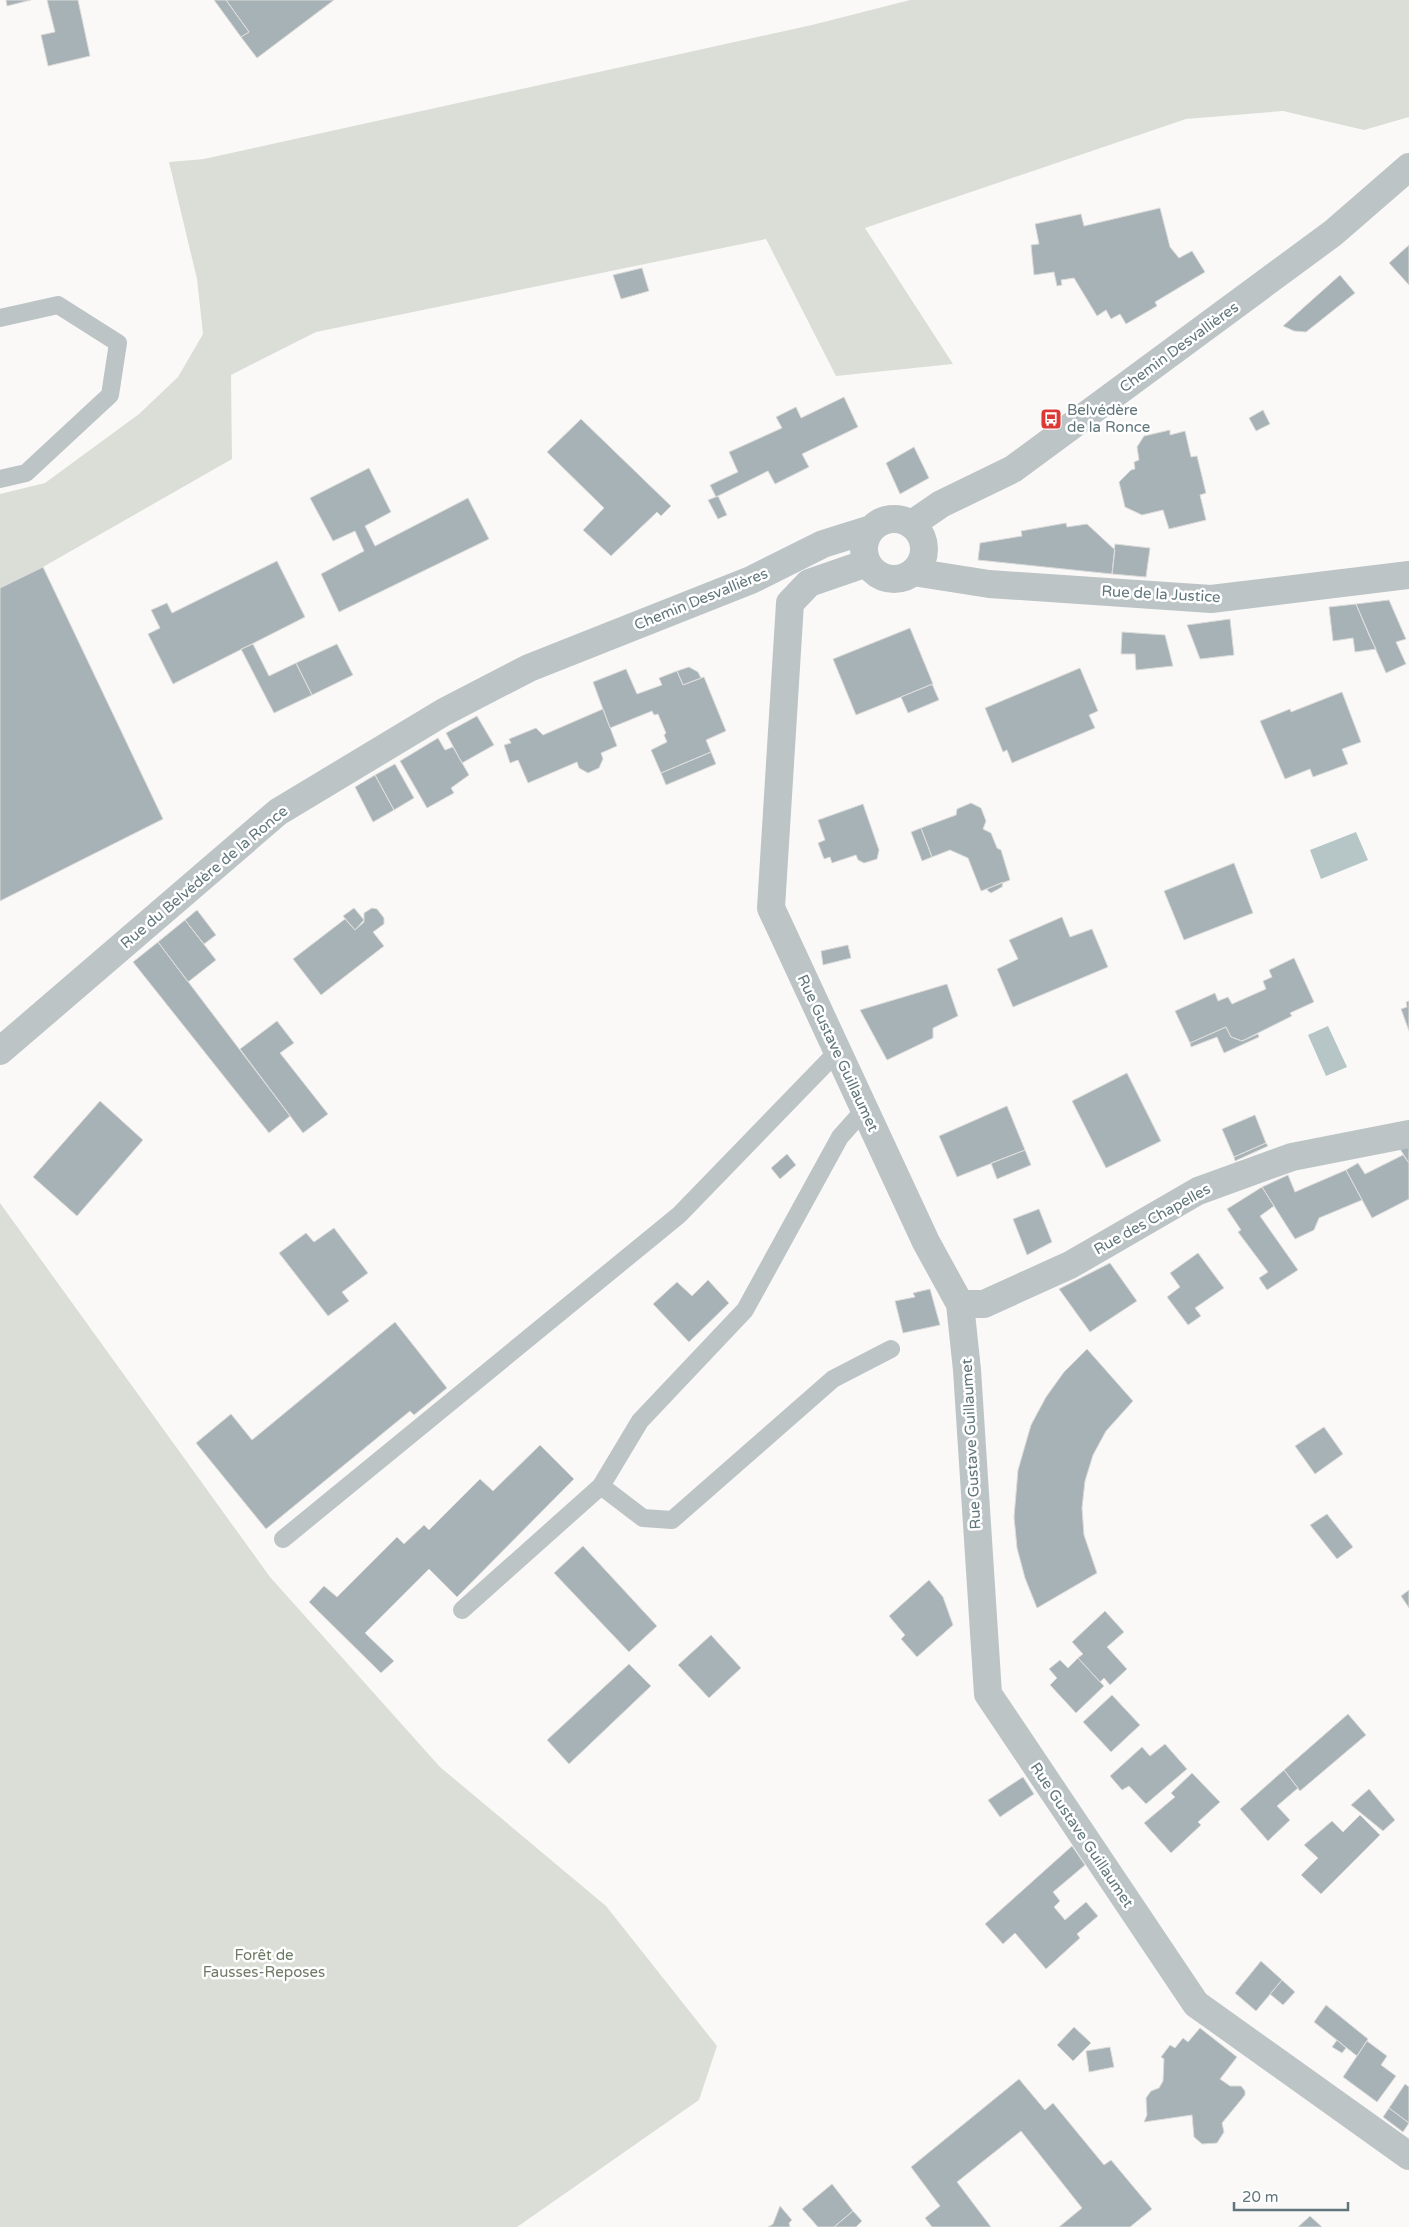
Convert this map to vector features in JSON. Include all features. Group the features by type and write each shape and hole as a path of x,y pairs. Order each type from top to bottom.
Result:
{"street":[{"name":"Chemin Desvallières","path":"912,524 941,504 1013,469 1333,233 1409,168"},
{"path":"899,519 912,524 920,535 924,548 921,562 913,572 897,579 880,576 867,564 863,552 865,539 871,529 884,520 899,519"},
{"name":"Chemin Desvallières","path":"529,668 751,580 823,544 871,529"},
{"path":"751,580 790,603 809,583 867,564"},
{"name":"Rue de la Justice","path":"913,572 989,584 1211,600 1409,575"},
{"name":"Rue Gustave Guillaumet","path":"790,603 771,908 926,1242 960,1304 967,1370 973,1490 988,1694 1196,2004 1409,2156"},
{"name":"Rue du Belvédère de la Ronce","path":"0,1051 278,812 444,712 529,668"},
{"name":"Rue des Chapelles","path":"960,1304 984,1304 1070,1264 1198,1191 1292,1156 1409,1134"}],"lane":[{"path":"0,318 58,305 118,343 110,395 26,473 0,479"},
{"path":"283,1539 679,1215 838,1052"},
{"path":"462,1610 601,1486 640,1421 745,1310 840,1137 864,1110"},
{"path":"601,1486 643,1518 672,1520 833,1379 891,1349"}],"green space":[{"path":"910,0 1409,0 1409,117 1364,130 1283,111 1186,119 865,228 953,364 836,376 766,239 316,332 231,375 232,459 43,567 0,588 0,494 45,483 139,414 178,377 203,334 197,279 169,162 204,159 812,25"},
{"name":"Forêt de Fausses-Reposes","path":"0,1203 270,1577 440,1767 606,1906 717,2046 699,2100 517,2227 0,2227"}],"shaded area":[{"path":"1356,832 1368,860 1321,879 1310,850"},
{"path":"1328,1026 1347,1067 1326,1076 1308,1035"}],"building":[{"path":"6,0 31,0 7,6"},
{"path":"47,0 78,0 90,56 48,66 41,35 55,32"},
{"path":"214,0 226,0 249,32 241,37"},
{"path":"226,0 334,0 257,58 241,37 249,32"},
{"path":"1160,208 1170,247 1179,258 1192,251 1205,272 1155,302 1157,306 1126,324 1120,314 1111,319 1106,310 1097,316 1074,278 1061,280 1062,285 1057,286 1054,272 1034,275 1031,245 1039,244 1035,224 1081,214 1084,226"},
{"path":"1409,245 1409,285 1389,263"},
{"path":"642,268 649,291 621,299 613,275"},
{"path":"1340,275 1355,293 1306,332 1294,331 1283,326"},
{"path":"844,397 858,427 802,454 809,467 775,484 768,471 716,497 710,485 738,472 729,452 782,428 776,417 796,407 801,418"},
{"path":"1263,410 1270,424 1256,431 1249,418"},
{"path":"581,419 671,506 661,516 657,512 611,556 583,530 604,508 547,452"},
{"path":"1170,430 1170,435 1185,431 1191,457 1197,456 1206,493 1200,495 1206,520 1169,529 1163,510 1142,515 1125,507 1119,482 1131,470 1135,469 1134,462 1139,460 1137,447 1144,436"},
{"path":"914,447 929,478 900,494 886,463"},
{"path":"369,468 391,512 365,526 375,546 468,498 489,539 339,612 321,574 364,551 355,531 333,541 310,498"},
{"path":"718,496 727,515 718,519 708,500"},
{"path":"1066,523 1067,527 1087,524 1115,550 1112,574 978,560 980,543 1022,536 1021,531"},
{"path":"1115,544 1150,548 1146,577 1112,574"},
{"path":"277,561 305,617 173,684 148,634 160,628 151,610 167,603 172,613"},
{"path":"43,567 163,819 0,901 0,588"},
{"path":"1389,600 1406,639 1396,642 1406,664 1386,673 1356,604"},
{"path":"1356,604 1376,649 1355,652 1353,638 1333,641 1329,607"},
{"path":"1230,619 1234,655 1200,659 1187,625"},
{"path":"910,628 933,684 856,715 833,659"},
{"path":"1122,632 1165,635 1173,666 1136,670 1135,654 1121,654"},
{"path":"253,644 269,676 296,663 312,695 274,713 241,649"},
{"path":"337,644 353,675 312,695 296,663"},
{"path":"689,667 698,672 701,678 683,685 677,671"},
{"path":"1080,668 1098,711 1089,715 1095,728 1012,763 1007,750 1003,752 985,708"},
{"path":"626,669 637,694 662,685 659,678 677,671 683,685 704,677 726,731 706,740 711,752 661,773 651,750 667,742 664,735 666,733 658,714 654,715 652,711 610,728 593,682"},
{"path":"932,684 939,700 908,713 901,697"},
{"path":"1342,692 1361,742 1342,749 1348,764 1313,777 1310,769 1285,779 1260,721 1290,709 1291,712"},
{"path":"603,709 617,746 601,753 603,759 599,768 588,773 579,768 577,762 528,783 518,760 510,763 504,745 511,743 509,739 536,728 543,735"},
{"path":"477,716 494,745 462,763 446,733"},
{"path":"438,738 445,750 453,747 469,775 451,788 454,793 427,808 400,761"},
{"path":"711,752 716,764 666,785 661,773"},
{"path":"395,764 414,798 394,810 375,775"},
{"path":"375,775 394,810 373,822 355,787"},
{"path":"971,803 981,808 986,821 983,829 991,833 997,848 1001,850 1010,880 981,891 968,858 950,850 932,857 921,828 956,815 957,809"},
{"path":"863,804 879,850 877,859 864,863 858,860 856,855 832,863 830,857 824,859 818,843 825,840 818,820"},
{"path":"921,828 932,857 922,861 911,832"},
{"path":"1234,863 1253,913 1184,940 1164,891"},
{"path":"1003,882 1002,887 991,893 988,891 987,889"},
{"path":"354,908 364,920 355,930 343,916"},
{"path":"372,908 377,909 384,918 384,924 373,932 384,946 321,995 293,959 345,919 355,930 364,922 364,913"},
{"path":"197,910 216,935 204,944 185,920"},
{"path":"1062,917 1070,937 1092,929 1108,967 1013,1007 997,969 1018,959 1009,940"},
{"path":"185,920 216,960 188,982 158,942"},
{"path":"158,942 290,1116 269,1133 133,962"},
{"path":"848,945 851,958 823,965 821,951"},
{"path":"1294,958 1314,1002 1290,1013 1292,1016 1242,1041 1231,1037 1226,1027 1190,1043 1175,1011 1215,993 1218,1001 1228,997 1232,1004 1266,989 1263,981 1272,977 1269,970"},
{"path":"947,984 958,1016 933,1028 933,1038 887,1060 860,1010"},
{"path":"1409,1001 1409,1031 1401,1009 1407,1007 1406,1002"},
{"path":"277,1021 294,1043 280,1053 328,1114 303,1133 240,1049"},
{"path":"1226,1027 1231,1037 1242,1041 1258,1034 1259,1037 1224,1053 1217,1037 1191,1047 1190,1043"},
{"path":"1127,1073 1161,1141 1106,1168 1072,1101"},
{"path":"100,1101 143,1140 77,1216 33,1177"},
{"path":"1007,1106 1025,1150 957,1177 939,1136"},
{"path":"1255,1115 1266,1143 1234,1157 1222,1129"},
{"path":"1266,1143 1268,1146 1235,1161 1234,1157"},
{"path":"1409,1147 1409,1163 1400,1149"},
{"path":"1025,1150 1031,1165 997,1179 991,1163"},
{"path":"787,1154 796,1165 780,1179 771,1168"},
{"path":"1403,1155 1409,1163 1409,1199 1372,1218 1346,1170 1358,1163 1365,1174"},
{"path":"1346,1170 1362,1200 1319,1218 1314,1230 1295,1239 1262,1187 1288,1175 1295,1192"},
{"path":"1262,1187 1274,1206 1260,1216 1298,1270 1267,1290 1259,1278 1268,1272 1238,1232 1241,1230 1227,1209"},
{"path":"1039,1209 1052,1242 1027,1255 1013,1219"},
{"path":"334,1228 368,1273 342,1292 349,1301 328,1316 279,1253 306,1233 314,1242"},
{"path":"1198,1253 1224,1288 1195,1308 1201,1316 1188,1325 1167,1297 1180,1287 1170,1273"},
{"path":"1110,1263 1137,1301 1090,1332 1059,1289"},
{"path":"708,1280 729,1303 689,1342 653,1304 677,1282 692,1296"},
{"path":"930,1289 940,1325 903,1333 895,1301 915,1297 913,1293"},
{"path":"395,1322 447,1388 414,1415 410,1411 266,1529 196,1443 231,1414 252,1440"},
{"path":"1087,1349 1133,1401 1106,1431 1093,1455 1085,1481 1082,1508 1084,1535 1097,1573 1037,1608 1025,1578 1017,1548 1014,1517 1018,1470 1031,1425 1046,1397 1064,1372"},
{"path":"1324,1427 1343,1454 1315,1474 1295,1446"},
{"path":"540,1445 574,1479 457,1597 429,1569 365,1633 394,1661 381,1673 309,1602 324,1586 337,1597 397,1537 404,1544 424,1525 429,1530 480,1479 493,1491"},
{"path":"1327,1514 1353,1547 1337,1559 1310,1525"},
{"path":"583,1546 657,1626 629,1652 554,1573"},
{"path":"929,1580 943,1597 953,1625 917,1657 901,1639 905,1635 889,1616"},
{"path":"1409,1590 1409,1608 1401,1596"},
{"path":"1105,1611 1124,1632 1107,1647 1127,1669 1110,1685 1104,1678 1100,1682 1078,1658 1083,1654 1072,1642"},
{"path":"711,1635 741,1668 709,1698 678,1665"},
{"path":"1078,1658 1104,1686 1076,1713 1050,1685 1057,1678 1049,1669 1060,1660 1068,1668"},
{"path":"629,1664 651,1686 569,1764 547,1740"},
{"path":"1112,1695 1140,1725 1111,1752 1083,1722"},
{"path":"1348,1714 1366,1735 1300,1791 1284,1770"},
{"path":"1165,1744 1187,1769 1146,1804 1129,1786 1122,1790 1110,1776 1142,1747 1150,1756"},
{"path":"1284,1770 1298,1788 1277,1806 1290,1820 1268,1841 1240,1809"},
{"path":"1192,1773 1220,1802 1198,1822 1201,1825 1171,1853 1144,1823 1175,1797 1171,1793"},
{"path":"1023,1777 1034,1794 1000,1817 988,1800"},
{"path":"1369,1789 1395,1820 1383,1831 1351,1805"},
{"path":"1360,1815 1380,1835 1321,1894 1301,1875 1318,1858 1304,1845 1332,1821 1343,1832"},
{"path":"1072,1846 1085,1865 1053,1892 1060,1901 1054,1907 1065,1920 1086,1902 1098,1916 1077,1934 1080,1938 1046,1969 1015,1933 1003,1944 985,1924"},
{"path":"1261,1961 1282,1980 1256,2011 1235,1993"},
{"path":"1282,1980 1295,1992 1283,2005 1270,1994"},
{"path":"1326,2005 1368,2039 1357,2056 1314,2022"},
{"path":"1074,2027 1091,2043 1073,2061 1057,2045"},
{"path":"1200,2028 1237,2057 1220,2079 1230,2086 1241,2086 1245,2091 1245,2095 1222,2123 1224,2132 1217,2143 1202,2144 1194,2137 1192,2115 1144,2122 1147,2115 1146,2098 1151,2091 1159,2088 1163,2081 1164,2059 1161,2057 1170,2045 1175,2048 1183,2038 1188,2042"},
{"path":"1337,2040 1346,2048 1342,2053 1332,2047"},
{"path":"1367,2041 1387,2056 1381,2065 1396,2076 1377,2102 1343,2077"},
{"path":"1110,2047 1114,2067 1089,2072 1086,2051"},
{"path":"1019,2079 1045,2110 1053,2103 1104,2165 1111,2160 1152,2209 1130,2227 1059,2227 1082,2208 1021,2131 957,2182 991,2227 932,2227 925,2218 940,2206 911,2167"},
{"path":"1405,2084 1409,2087 1409,2123 1389,2108"},
{"path":"1389,2108 1409,2123 1403,2132 1383,2117"},
{"path":"832,2184 853,2211 834,2227 818,2227 802,2209"},
{"path":"780,2206 792,2220 789,2223 790,2227 768,2227 773,2224"},
{"path":"853,2211 862,2221 856,2227 834,2227"},
{"path":"1310,2216 1322,2227 1298,2227"}],"place":[{"name":"Belvédère de la Ronce","path":"1051,419"}]}
